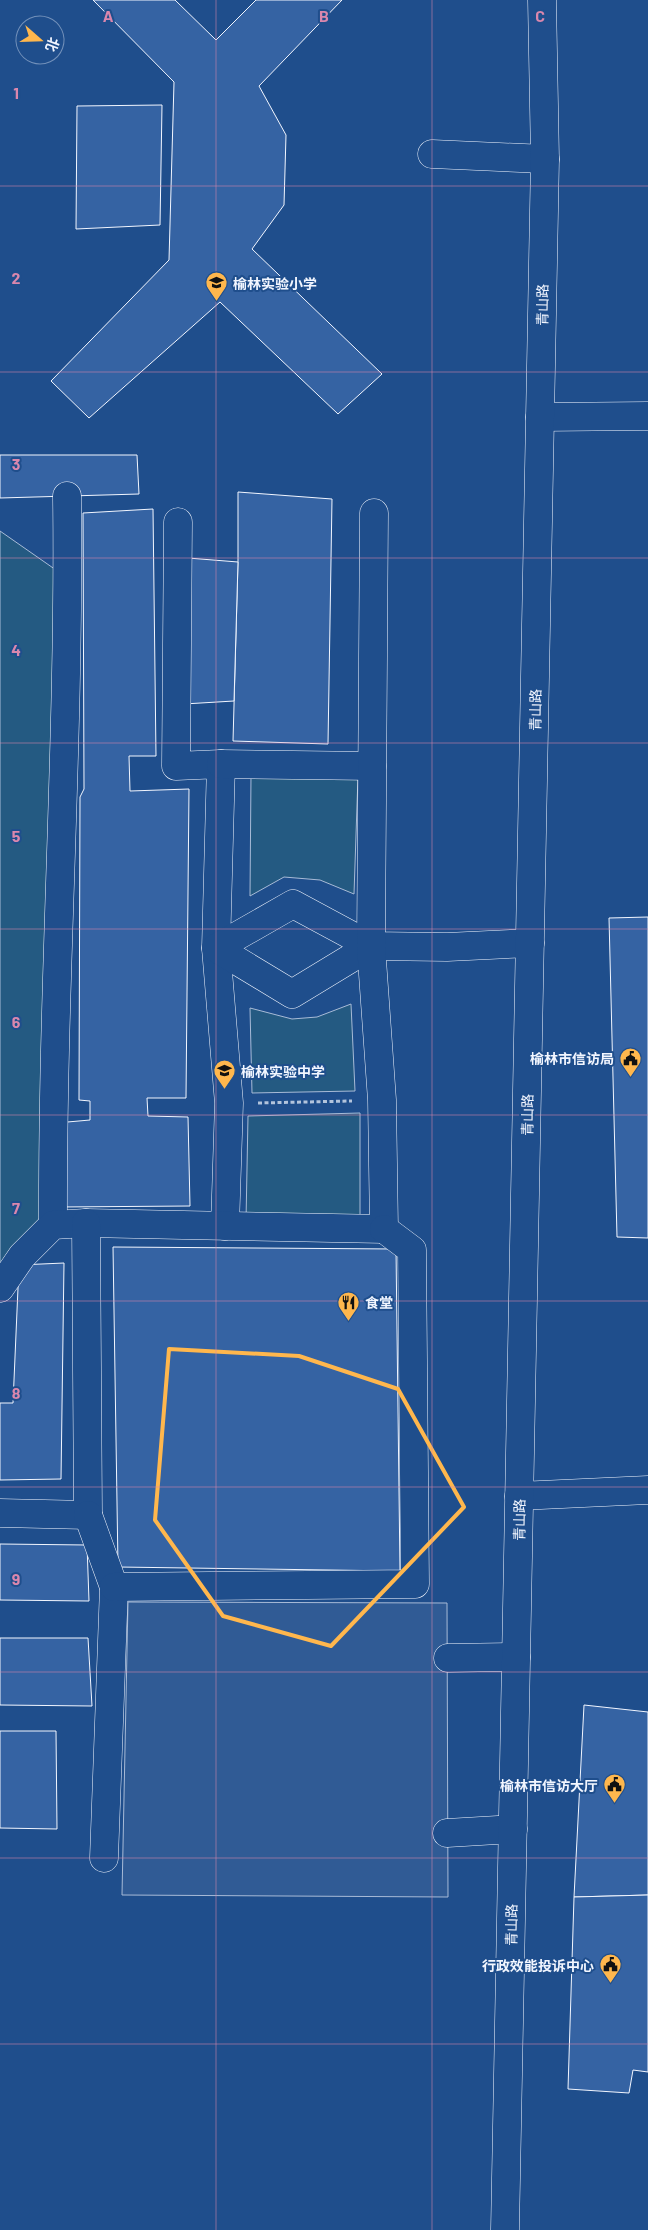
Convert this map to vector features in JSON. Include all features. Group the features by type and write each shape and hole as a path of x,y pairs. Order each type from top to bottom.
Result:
{"street":[{"name":"青山路","path":"505,2230 545,159 542,0"},
{"path":"432,154 545,159"},
{"path":"540,417 648,416"},
{"path":"53,1225 53,1111 69,616 67,496"},
{"path":"374,513 371,946 382,1100 384,1229"},
{"path":"178,522 176,766 221,764 372,766"},
{"path":"221,764 216,948 229,1103 225,1226"},
{"path":"216,948 293,904 371,946 447,947 530,943"},
{"path":"216,948 292,994 371,946"},
{"path":"86,1223 88,1515 114,1587 104,1858"},
{"path":"0,1288 22,1256 53,1225 86,1223 384,1229 412,1250 415,1584 114,1587"},
{"path":"519,1496 648,1490"},
{"path":"0,1513 88,1515"},
{"path":"448,1658 516,1657"},
{"path":"447,1832 513,1829"}],"path":[{"path":"229,1103 382,1100"}],"highlighted area":[{"path":"169,1349 299,1356 398,1389 464,1507 331,1646 223,1616 155,1520"}],"shaded area":[{"path":"0,531 56,570 48,1221 0,1274"},
{"path":"251,775 358,776 354,894 320,880 284,877 250,896"},
{"path":"351,1004 355,1091 252,1093 250,1008 292,1019 317,1017"},
{"path":"360,1113 360,1219 246,1221 248,1116"},
{"path":"128,1602 447,1603 448,1897 122,1895"}],"building":[{"path":"93,0 175,0 216,40 256,0 342,0 259,86 286,135 284,205 252,249 382,374 338,414 220,302 89,418 51,381 169,260 174,82"},
{"path":"162,105 160,225 76,229 77,106"},
{"path":"0,455 137,455 139,494 0,498"},
{"path":"238,492 332,499 328,744 233,741"},
{"path":"153,509 156,756 129,756 130,791 189,789 186,1098 147,1098 148,1116 188,1117 190,1206 59,1207 56,1123 90,1120 90,1101 79,1100 80,797 84,789 83,513"},
{"path":"188,558 238,562 234,701 184,704"},
{"name":"榆林市信访局","path":"648,917 648,1238 617,1237 609,918"},
{"path":"113,1247 396,1249 400,1571 118,1567"},
{"path":"64,1263 61,1479 0,1480 0,1403 13,1403 19,1265"},
{"path":"0,1544 87,1545 89,1601 0,1600"},
{"path":"0,1638 88,1638 92,1706 0,1705"},
{"name":"榆林市信访大厅","path":"584,1705 648,1712 648,1895 574,1897"},
{"path":"0,1731 56,1731 57,1829 0,1828"},
{"name":"行政效能投诉中心","path":"648,1895 648,2072 633,2070 629,2093 568,2089 574,1897"}],"place":[{"name":"榆林实验小学","path":"217,302"},
{"name":"榆林市信访局","path":"630,1077"},
{"name":"榆林实验中学","path":"225,1090"},
{"name":"食堂","path":"349,1321"},
{"name":"榆林市信访大厅","path":"614,1804"},
{"name":"行政效能投诉中心","path":"610,1984"}]}
